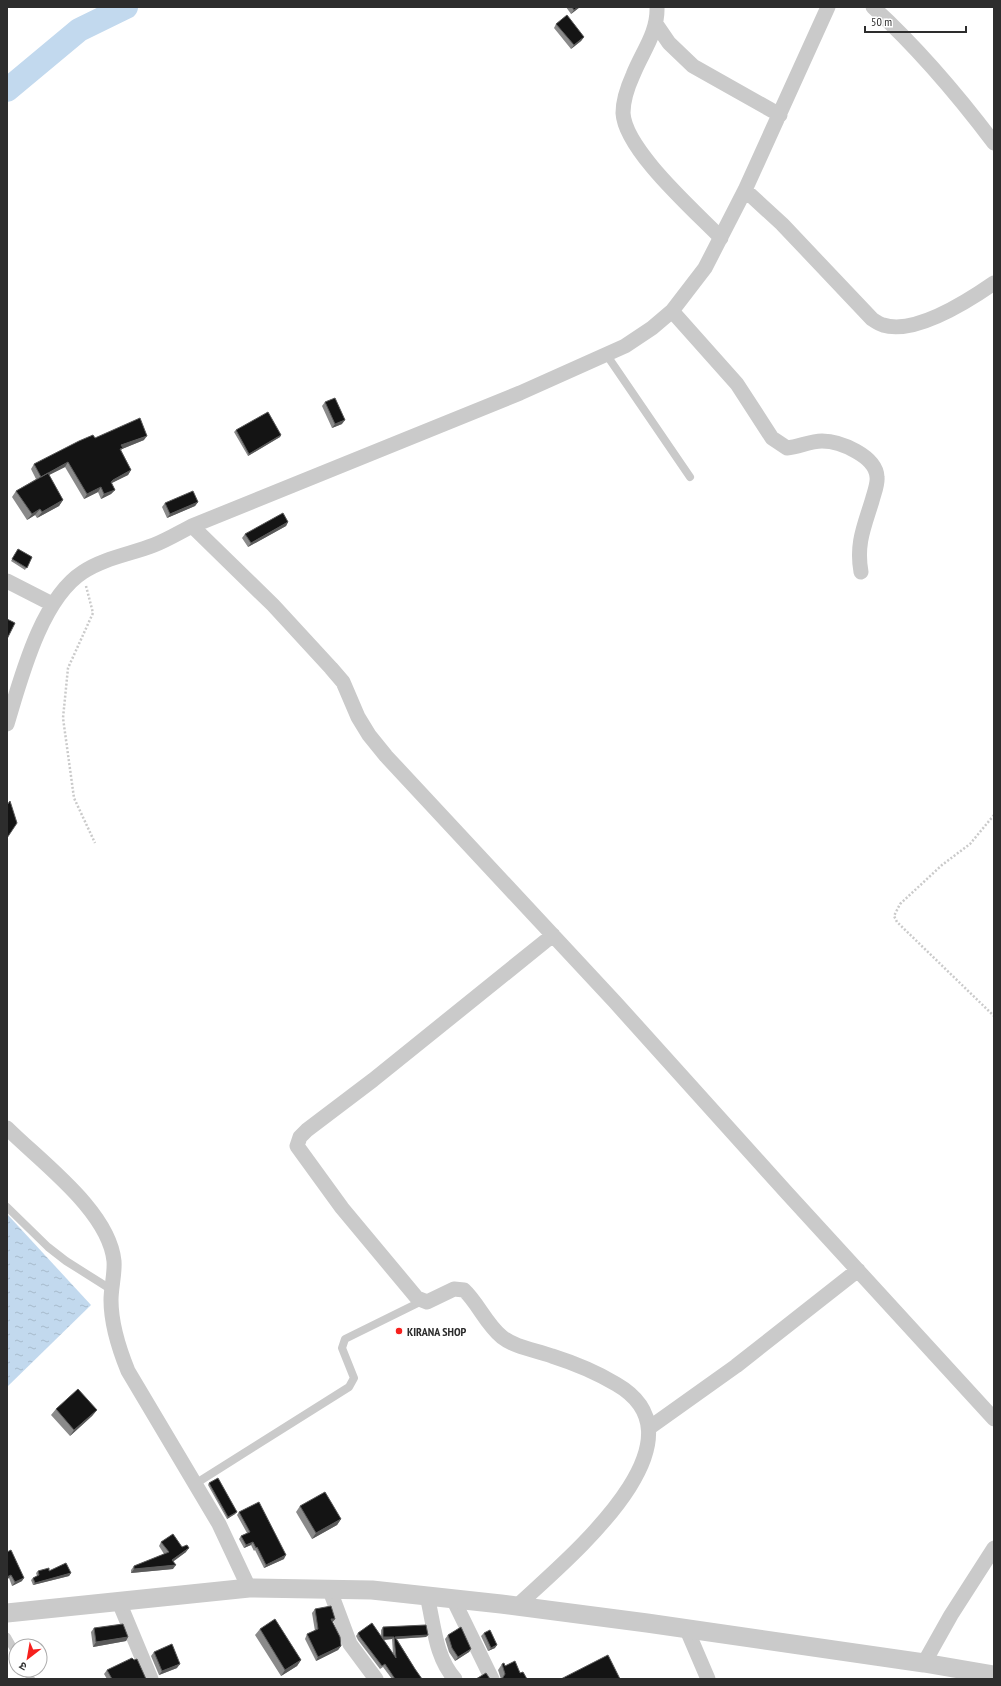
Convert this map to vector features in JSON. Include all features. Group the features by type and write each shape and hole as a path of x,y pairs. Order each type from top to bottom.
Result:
{"street":[{"path":"657,7 656,24 651,39 633,74 625,98 623,114 629,131 640,151 667,183 721,238"},
{"path":"7,724 32,646 52,604 66,586 83,572 154,545 192,526 520,393 631,342 652,328 672,311 705,268 721,238 780,115 828,7"},
{"path":"873,7 918,50 936,70 994,143"},
{"path":"656,24 669,43 693,66 780,115"},
{"path":"745,190 782,224 872,319 882,325 896,326 918,323 943,314 994,283"},
{"path":"672,311 737,384 772,438 787,448 815,441 838,443 854,449 874,467 878,476 859,543 858,556 861,572"},
{"path":"192,526 273,605 343,682 358,717 369,735 386,756 553,935 994,1418"},
{"path":"7,581 52,604"},
{"path":"517,1606 596,1529 628,1489 640,1470 647,1452 649,1428 647,1417 640,1406 617,1384 559,1359 513,1343 501,1336 464,1290 454,1289 433,1300 422,1301 411,1292 342,1208 297,1146 298,1141 307,1130 379,1076 553,935"},
{"path":"7,1128 79,1197 103,1229 114,1261 112,1290 113,1324 119,1350 128,1371 219,1524 249,1588"},
{"path":"649,1428 736,1366 858,1270"},
{"path":"924,1663 951,1615 994,1548"},
{"path":"7,1613 249,1588 328,1588 427,1596 517,1606 924,1663 994,1675"},
{"path":"328,1588 350,1644 376,1679"},
{"path":"427,1596 440,1656 448,1670 456,1679"},
{"path":"454,1599 492,1679"},
{"path":"119,1602 151,1679"},
{"path":"687,1630 708,1679"}],"lane":[{"path":"606,354 690,477"},
{"path":"7,1208 48,1247 66,1261 112,1290"},
{"path":"195,1484 349,1387 354,1378 342,1348 345,1339 422,1301"}],"path":[{"path":"83,572 93,613 68,668 63,718 74,798 95,844"},
{"path":"994,815 970,844 936,870 900,904 894,916 897,922 994,1016"}],"water":[{"path":"7,1214 91,1305 7,1387"}],"building":[{"path":"567,15 584,37 574,45 556,24"},
{"path":"335,398 345,420 335,424 325,402"},
{"path":"268,412 281,435 249,454 236,430"},
{"path":"140,418 147,436 121,445 123,448 120,449 131,470 111,482 115,490 104,494 101,487 87,494 68,462 41,477 34,464 79,441 93,435 95,438"},
{"path":"48,473 63,500 42,512 40,509 32,514 16,491"},
{"path":"193,491 198,502 170,514 165,503"},
{"path":"283,513 288,522 251,543 245,534"},
{"path":"18,549 32,557 27,568 12,559"},
{"path":"7,619 15,623 7,639"},
{"path":"10,801 17,823 7,838 7,805"},
{"path":"78,1389 97,1410 74,1430 56,1409"},
{"path":"218,1478 237,1512 228,1517 209,1483"},
{"path":"325,1492 341,1519 316,1533 300,1506"},
{"path":"259,1502 286,1555 266,1565 253,1542 246,1545 241,1536 250,1532 239,1512"},
{"path":"173,1534 182,1547 187,1545 189,1548 172,1560 176,1565 134,1569 134,1566 169,1552 161,1542"},
{"path":"11,1550 24,1578 15,1582 11,1575 7,1577 7,1552"},
{"path":"66,1563 71,1573 35,1583 33,1578 39,1575 38,1571 49,1568 49,1571"},
{"path":"331,1606 335,1619 331,1619 340,1637 341,1646 318,1657 307,1634 318,1629 315,1609"},
{"path":"275,1619 301,1660 285,1670 260,1629"},
{"path":"372,1623 396,1658 394,1637 383,1637 383,1627 426,1625 428,1635 395,1637 422,1679 395,1679 385,1664 382,1666 358,1633"},
{"path":"123,1624 128,1637 96,1642 94,1628"},
{"path":"461,1627 471,1649 458,1657 452,1648 448,1635"},
{"path":"490,1630 497,1645 491,1648 484,1633"},
{"path":"172,1644 180,1664 162,1671 154,1652"},
{"path":"608,1655 620,1679 561,1679"},
{"path":"132,1658 134,1660 137,1659 146,1679 112,1679 107,1670"},
{"path":"515,1661 520,1673 523,1672 527,1679 502,1679 505,1674 502,1664 504,1663 505,1666"},
{"path":"486,1673 490,1679 476,1679"}],"waterway":[{"path":"7,90 79,30 126,7"}],"place":[{"name":"KIRANA SHOP","path":"399,1331"}]}
